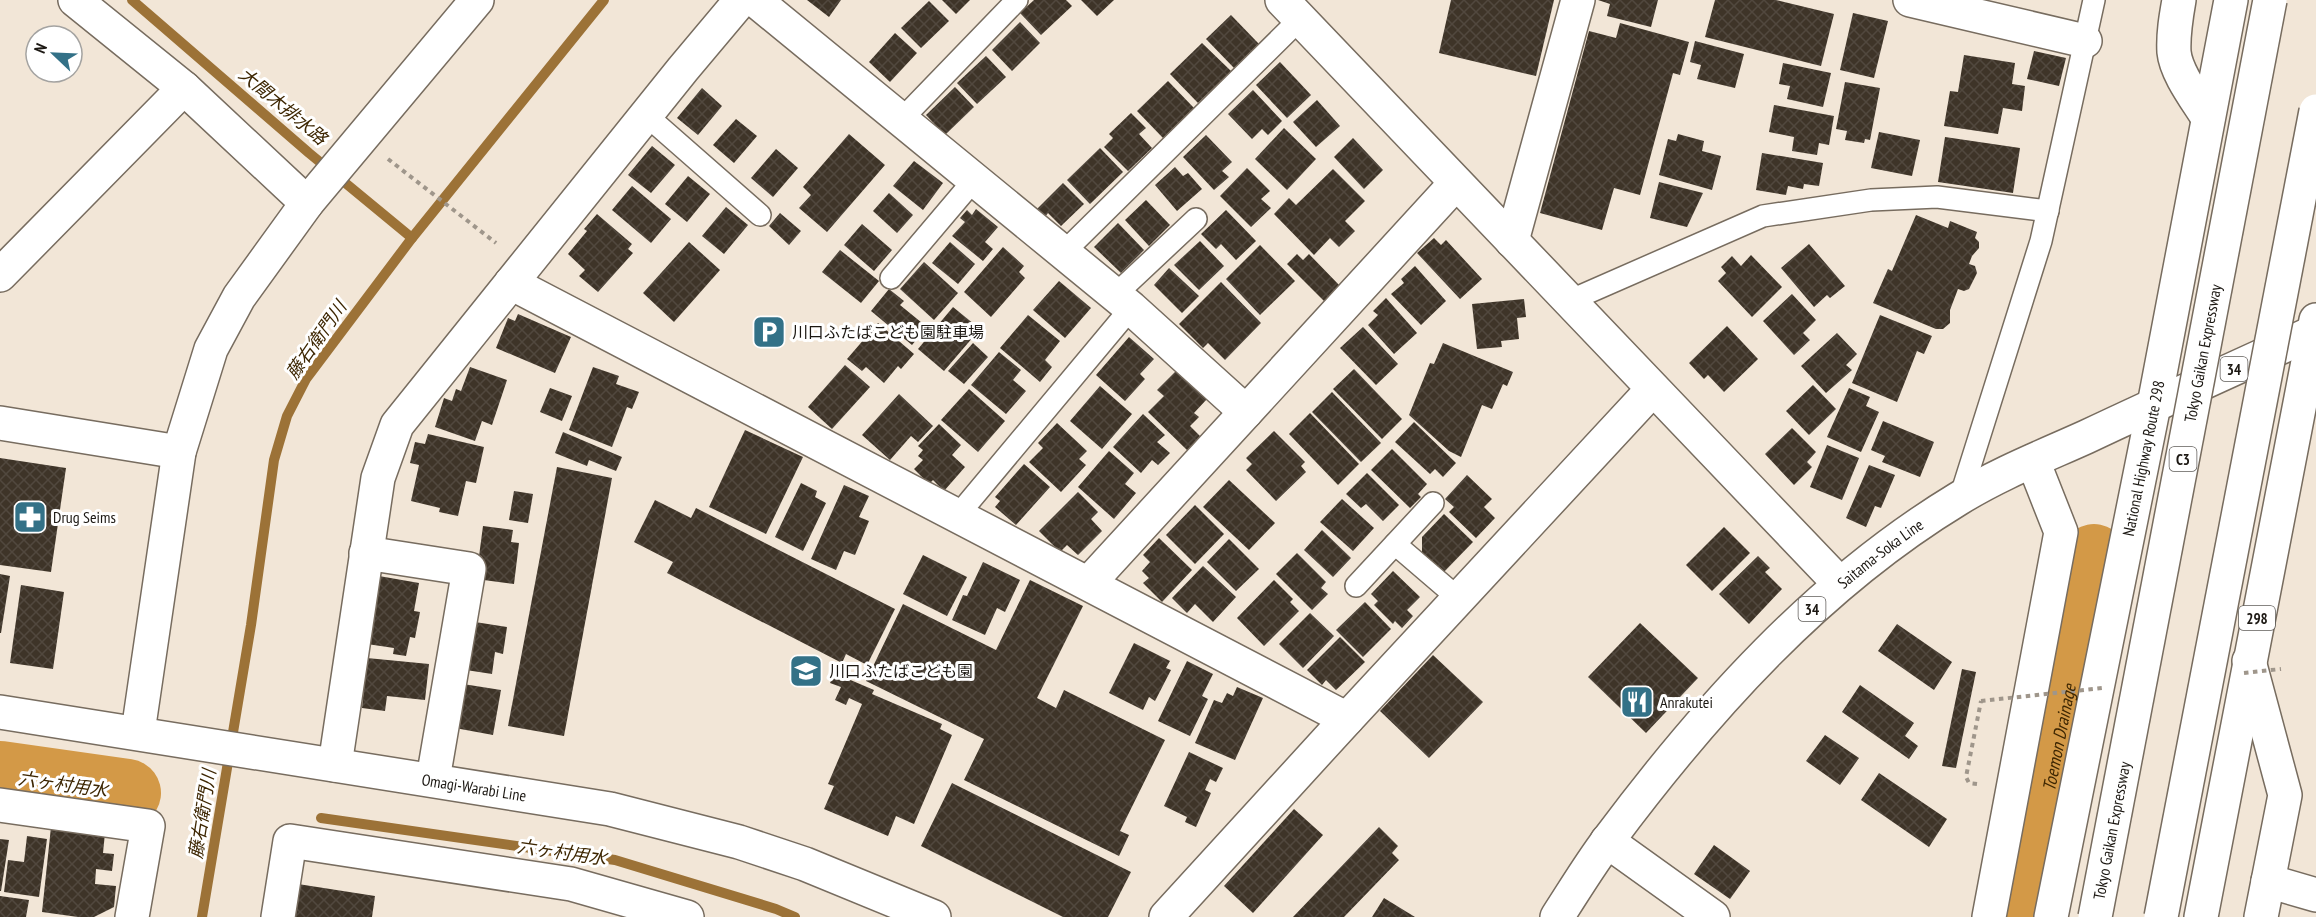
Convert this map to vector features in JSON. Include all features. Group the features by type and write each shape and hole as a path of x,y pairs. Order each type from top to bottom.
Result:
{"main road":[{"path":"75,0 184,88 307,203"},
{"path":"138,732 179,452 211,349 239,297 307,203 477,0"},
{"path":"335,765 378,478 397,425 741,0"},
{"path":"755,0 1123,302 1246,411"},
{"path":"1512,241 1578,0"},
{"path":"1910,0 2085,41"},
{"path":"2179,0 2174,28 2174,54 2185,81 2208,118"},
{"name":"National Highway Route 298","path":"2051,917 2154,405 2231,0"},
{"name":"Tokyo Gaikan Expressway","path":"2095,917 2270,0"},
{"path":"1291,9 1840,584"},
{"path":"0,274 184,88"},
{"path":"2161,917 2316,111"},
{"path":"1089,583 1456,183"},
{"path":"518,274 958,515 1347,719"},
{"name":"Saitama-Soka Line","path":"1557,917 1607,841 1678,750 1785,633 1840,584 1894,541 1960,498 2033,461 2315,328"},
{"name":"298","path":"2201,917 2315,328"},
{"path":"1166,917 1653,388"},
{"path":"0,423 179,452"},
{"path":"1989,917 2061,532 2048,493 2033,461"},
{"path":"366,553 469,569 433,779"},
{"path":"2249,661 2285,795 2261,917"},
{"name":"Omagi-Warabi Line","path":"0,712 177,738 610,808 739,842 805,864 934,917"},
{"path":"0,805 148,826 132,917"},
{"path":"278,917 290,841 571,884 687,917"},
{"path":"1607,841 1713,917"},
{"path":"2268,881 2316,895"}],"lane":[{"path":"901,120 1017,0"},
{"path":"1960,498 2041,241 2094,0"},
{"path":"1063,253 1291,9"},
{"path":"646,115 760,215"},
{"path":"891,278 974,180"},
{"path":"1569,301 1763,216 1871,200 1937,196 2048,211"},
{"path":"958,515 1123,302 1196,219"},
{"path":"1356,586 1433,503"},
{"path":"1395,543 1458,598"}],"path":[{"path":"362,139 518,274"},
{"path":"1981,701 1966,777 1970,783 1977,784 1981,781"}],"building":[{"path":"807,0 841,0 829,17"},
{"path":"942,0 970,0 956,14"},
{"path":"1034,0 1066,0 1072,6 1041,35 1020,13"},
{"path":"1081,0 1114,0 1097,16"},
{"path":"1451,0 1554,0 1536,76 1439,53"},
{"path":"1598,0 1658,0 1651,27 1607,16 1610,4"},
{"path":"1715,0 1776,0 1834,14 1821,66 1705,37"},
{"path":"929,1 949,21 921,48 901,28"},
{"path":"1853,13 1888,21 1874,78 1840,70"},
{"path":"1231,15 1259,44 1234,68 1206,39"},
{"path":"1020,22 1040,43 1012,71 992,50"},
{"path":"1620,23 1689,42 1680,75 1673,73 1640,195 1614,188 1602,230 1540,213 1589,31 1616,38"},
{"path":"895,33 917,53 890,82 869,62"},
{"path":"1695,41 1744,54 1735,88 1697,79 1701,65 1690,62"},
{"path":"1202,43 1231,71 1198,103 1170,74"},
{"path":"2034,51 2066,58 2059,86 2027,79"},
{"path":"1964,55 2015,63 2012,84 2025,86 2022,111 2003,108 1998,134 1944,126 1950,91 1958,92"},
{"path":"986,56 1006,77 977,104 957,83"},
{"path":"1280,62 1311,95 1287,118 1256,85"},
{"path":"1783,63 1831,73 1823,107 1787,99 1790,86 1779,84"},
{"path":"1168,81 1194,108 1163,138 1137,111"},
{"path":"1845,82 1880,88 1870,140 1865,139 1864,143 1845,140 1847,131 1836,129"},
{"path":"955,87 974,107 945,135 926,115"},
{"path":"702,88 722,106 698,135 677,118"},
{"path":"1253,90 1282,121 1268,135 1262,129 1252,139 1228,114"},
{"path":"1317,100 1340,126 1316,147 1293,122"},
{"path":"1774,105 1834,116 1829,145 1819,143 1817,155 1792,151 1794,137 1769,132"},
{"path":"1131,113 1146,128 1139,134 1152,148 1128,171 1104,147 1113,138 1109,134"},
{"path":"736,119 757,136 734,163 713,145"},
{"path":"1284,128 1316,159 1287,190 1255,159"},
{"path":"1879,132 1920,140 1912,176 1871,168"},
{"path":"849,134 885,165 827,232 799,208 811,195 803,187"},
{"path":"1678,134 1704,141 1702,151 1721,156 1712,190 1659,175 1668,139 1676,141"},
{"path":"1206,135 1232,162 1222,171 1229,177 1214,190 1183,157"},
{"path":"1945,137 2020,148 2013,193 1938,182"},
{"path":"1353,138 1383,170 1364,189 1334,157"},
{"path":"652,146 675,165 651,193 628,175"},
{"path":"1100,148 1123,172 1090,204 1067,180"},
{"path":"776,149 798,168 773,197 751,178"},
{"path":"1762,153 1823,163 1819,186 1804,184 1803,189 1788,186 1786,195 1756,190"},
{"path":"914,161 943,183 923,210 893,186"},
{"path":"1175,167 1183,176 1188,173 1202,189 1177,211 1155,185"},
{"path":"1247,168 1270,191 1261,199 1271,208 1251,227 1220,196"},
{"path":"1333,169 1365,201 1345,221 1355,231 1339,247 1330,238 1314,255 1274,214 1289,198 1296,205"},
{"path":"688,176 710,194 687,222 665,204"},
{"path":"1659,182 1703,193 1687,227 1650,218"},
{"path":"1063,183 1084,204 1061,226 1048,213 1045,217 1037,209"},
{"path":"632,186 671,219 651,243 612,210"},
{"path":"889,193 913,215 897,233 873,211"},
{"path":"1146,200 1170,225 1149,246 1125,220"},
{"path":"726,207 748,225 724,254 702,236"},
{"path":"976,209 998,227 985,242 993,249 983,261 952,236 965,222 960,218 967,210 972,215"},
{"path":"1226,210 1256,241 1236,260 1221,244 1216,249 1201,234"},
{"path":"780,213 801,231 789,245 769,226"},
{"path":"597,214 632,244 628,249 633,253 598,292 579,276 585,270 568,254 587,231 584,229"},
{"path":"1916,215 1948,228 1950,221 1977,232 1975,238 1979,242 1979,248 1969,264 1975,266 1977,273 1969,289 1964,291 1958,289 1950,310 1950,323 1943,329 1936,329 1873,303 1888,269 1892,271"},
{"path":"1118,223 1144,250 1121,273 1094,247"},
{"path":"862,224 892,250 874,271 844,245"},
{"path":"1434,238 1441,245 1446,240 1482,279 1460,299 1417,253"},
{"path":"1200,241 1224,266 1199,290 1174,265"},
{"path":"689,242 720,270 674,322 643,293"},
{"path":"950,242 975,264 958,284 932,263"},
{"path":"1809,244 1845,286 1830,298 1827,295 1814,307 1781,268"},
{"path":"1260,245 1295,281 1260,315 1226,279"},
{"path":"1003,247 1024,266 1019,272 1025,278 991,317 964,292"},
{"path":"840,250 879,281 861,303 822,272"},
{"path":"1297,254 1303,260 1309,254 1341,287 1325,302 1287,264"},
{"path":"1751,255 1782,287 1752,317 1718,281 1726,273 1721,267 1732,256 1741,266"},
{"path":"924,262 958,293 934,320 900,289"},
{"path":"1415,266 1446,301 1421,325 1391,294 1404,283 1401,279"},
{"path":"1169,268 1199,296 1182,313 1154,285"},
{"path":"1059,281 1091,308 1065,338 1033,310"},
{"path":"1221,282 1261,323 1225,360 1208,343 1203,348 1179,324"},
{"path":"889,289 904,301 900,305 927,327 912,345 871,311"},
{"path":"1792,294 1816,320 1803,333 1810,340 1794,355 1763,321"},
{"path":"1386,298 1417,333 1394,354 1368,325 1378,315 1373,311"},
{"path":"1524,299 1526,317 1517,318 1519,339 1501,341 1502,347 1477,349 1472,304"},
{"path":"953,307 980,329 944,371 918,349"},
{"path":"518,314 571,337 555,373 496,348 508,318 515,321"},
{"path":"1028,315 1060,341 1045,360 1052,367 1040,382 1000,348"},
{"path":"1880,315 1932,336 1924,354 1917,351 1897,402 1852,383"},
{"path":"878,323 914,354 901,369 898,366 884,383 866,367 862,371 847,359"},
{"path":"1727,326 1758,359 1724,392 1708,375 1704,379 1689,363"},
{"path":"1363,327 1398,364 1376,385 1340,348"},
{"path":"1837,333 1857,354 1846,365 1852,370 1826,393 1801,366"},
{"path":"1129,337 1154,359 1140,374 1145,379 1125,401 1096,375"},
{"path":"973,343 988,357 964,384 948,371"},
{"path":"1443,343 1513,372 1507,386 1503,384 1492,409 1482,405 1461,457 1449,451 1409,415 1430,363 1434,364"},
{"path":"999,352 1021,370 1013,380 1026,391 1006,414 971,385"},
{"path":"845,365 870,387 832,429 808,407"},
{"path":"470,367 507,380 492,425 482,421 475,441 435,427 444,398 452,401 456,389 461,391"},
{"path":"593,367 619,376 616,384 639,392 632,409 627,407 612,447 569,430"},
{"path":"1354,369 1402,419 1382,439 1333,389"},
{"path":"1177,370 1207,399 1194,413 1199,417 1190,426 1201,437 1188,451 1148,412 1164,396 1157,390"},
{"path":"1813,385 1836,409 1809,435 1786,411"},
{"path":"1100,386 1132,414 1102,449 1070,421"},
{"path":"550,388 572,396 562,421 540,412"},
{"path":"1849,388 1870,397 1866,406 1879,412 1861,452 1827,437"},
{"path":"969,389 1005,421 978,452 941,420"},
{"path":"1332,392 1381,443 1361,462 1312,412"},
{"path":"899,394 933,426 918,442 911,436 890,460 862,435"},
{"path":"1310,413 1359,464 1338,485 1289,434"},
{"path":"1143,414 1165,435 1157,442 1170,453 1158,465 1152,460 1141,473 1113,447"},
{"path":"1883,421 1934,442 1920,477 1882,462 1885,456 1871,450"},
{"path":"1414,422 1456,463 1443,477 1435,469 1430,474 1395,442"},
{"path":"1057,423 1087,451 1079,459 1086,465 1061,492 1029,462 1043,448 1038,443"},
{"path":"939,424 961,445 952,455 965,467 944,491 933,480 929,484 914,469 923,460 918,456 923,450 918,446"},
{"path":"1792,428 1816,452 1807,462 1812,467 1794,485 1765,454"},
{"path":"745,430 803,457 766,534 709,507"},
{"path":"1274,431 1305,462 1301,466 1306,472 1276,501 1246,470 1252,464 1246,458"},
{"path":"563,432 622,457 616,471 589,460 587,466 555,453"},
{"path":"428,434 484,447 476,483 466,481 458,516 439,512 440,508 411,501 419,465 410,463 415,442 425,444"},
{"path":"1827,445 1859,458 1842,500 1810,487"},
{"path":"1392,449 1427,484 1418,494 1421,497 1410,508 1371,470"},
{"path":"1109,451 1134,473 1125,484 1136,493 1114,519 1078,487"},
{"name":"Drug Seims","path":"0,458 66,468 51,572 0,565"},
{"path":"1024,464 1050,487 1016,525 995,507 1000,501 995,497"},
{"path":"1869,465 1895,475 1881,508 1875,506 1866,527 1846,518"},
{"path":"557,467 612,478 564,736 508,726"},
{"path":"1367,473 1399,505 1383,521 1366,504 1361,508 1346,494"},
{"path":"1467,475 1492,499 1484,507 1495,518 1476,538 1449,512 1454,507 1445,499"},
{"path":"1229,480 1275,523 1249,550 1203,507"},
{"path":"801,483 817,491 815,497 826,503 803,551 775,537"},
{"path":"844,485 869,496 859,517 869,521 855,555 844,551 836,570 811,559"},
{"path":"514,491 533,494 528,523 509,520"},
{"path":"1078,492 1098,512 1091,519 1102,531 1078,555 1067,545 1060,552 1039,531"},
{"path":"1342,499 1374,528 1353,551 1320,522"},
{"path":"655,500 691,518 696,508 895,609 867,665 846,654 842,663 667,573 673,562 634,542"},
{"path":"1195,505 1224,534 1195,564 1166,535"},
{"path":"1444,514 1473,542 1442,574 1422,554 1422,537"},
{"path":"483,526 513,530 511,542 519,543 514,584 476,579"},
{"path":"1724,527 1750,553 1712,591 1686,565"},
{"path":"1322,530 1351,558 1333,577 1304,550"},
{"path":"1159,538 1192,570 1162,602 1143,583 1149,578 1142,571 1150,562 1143,555"},
{"path":"1229,539 1259,569 1236,591 1207,562"},
{"path":"1297,553 1326,582 1321,588 1328,594 1312,610 1276,574"},
{"path":"923,555 967,577 947,616 903,594"},
{"path":"1758,556 1770,568 1765,572 1782,589 1749,624 1719,594"},
{"path":"983,562 1020,580 1005,612 997,608 985,635 952,620 963,595 967,596"},
{"path":"1203,566 1236,597 1213,622 1195,604 1187,613 1172,598"},
{"path":"1393,571 1420,597 1407,610 1413,616 1402,628 1395,621 1393,624 1374,605 1378,601 1371,594"},
{"path":"0,574 10,576 1,633 0,633"},
{"path":"379,576 419,583 414,611 420,612 415,638 410,637 406,656 393,654 394,648 367,644"},
{"path":"1030,580 1083,606 1037,698 1056,708 1064,690 1165,740 1120,831 1129,835 1119,856 964,780 984,739 866,681 903,604 996,650"},
{"path":"1274,580 1293,599 1290,602 1299,611 1264,646 1237,618"},
{"path":"21,585 64,592 53,669 10,663"},
{"path":"1365,602 1391,629 1363,657 1336,630"},
{"path":"1310,613 1334,636 1303,668 1279,644"},
{"path":"475,622 507,627 503,654 495,652 492,674 466,670"},
{"path":"1640,623 1698,678 1646,733 1588,677"},
{"path":"1897,624 1952,662 1934,690 1878,651"},
{"path":"1340,637 1365,662 1336,690 1326,680 1322,685 1307,670"},
{"path":"1134,643 1170,661 1166,668 1171,670 1155,701 1149,697 1143,710 1109,693"},
{"path":"1433,655 1483,702 1429,758 1380,711"},
{"path":"367,658 429,664 425,700 387,696 385,711 362,708"},
{"path":"1187,661 1213,674 1202,696 1208,699 1190,736 1158,721"},
{"path":"1962,669 1976,672 1956,768 1942,766"},
{"path":"834,673 874,690 872,694 942,724 940,729 952,735 914,824 896,816 888,836 824,809 834,786 828,784 862,704 849,698 846,705 835,700 841,687 830,683"},
{"path":"463,684 501,690 493,735 455,728"},
{"path":"1860,685 1914,723 1905,736 1918,746 1909,759 1842,712"},
{"path":"1237,687 1263,698 1235,760 1195,743 1214,700 1222,703 1227,693 1233,696"},
{"path":"1825,735 1859,758 1840,785 1806,761"},
{"path":"1189,752 1223,768 1216,782 1210,779 1205,790 1211,793 1196,827 1185,822 1187,817 1164,806"},
{"path":"1879,773 1947,819 1929,847 1861,800"},
{"path":"952,783 1131,872 1108,917 1063,917 921,846"},
{"path":"1294,809 1323,835 1253,913 1224,886"},
{"path":"51,827 105,833 103,853 114,854 112,871 96,869 95,884 116,886 114,907 94,917 42,912"},
{"path":"1379,827 1398,846 1392,853 1399,860 1344,917 1293,917"},
{"path":"27,836 47,839 39,897 4,892 8,860 24,862"},
{"path":"0,839 9,840 1,891 0,891"},
{"path":"1714,845 1750,871 1730,899 1694,874"},
{"path":"298,884 375,896 372,917 293,917"},
{"path":"0,896 29,900 26,917 0,917"},
{"path":"1384,898 1415,917 1372,917"}],"waterway":[{"name":"大間木排水路","path":"132,0 309,153 412,238"},
{"name":"藤右衛門川","path":"202,917 251,625 274,460 287,416 306,379 412,238 604,0"},
{"name":"Toemon Drainage","path":"2023,917 2094,558"},
{"name":"六ヶ村用水","path":"0,775 127,793"},
{"name":"六ヶ村用水","path":"321,818 615,860 776,909 795,917"}],"place":[{"name":"川口ふたばこども園駐車場","path":"769,332"},
{"name":"Drug Seims","path":"30,517"},
{"name":"川口ふたばこども園","path":"806,671"},
{"name":"Anrakutei","path":"1637,702"}]}
